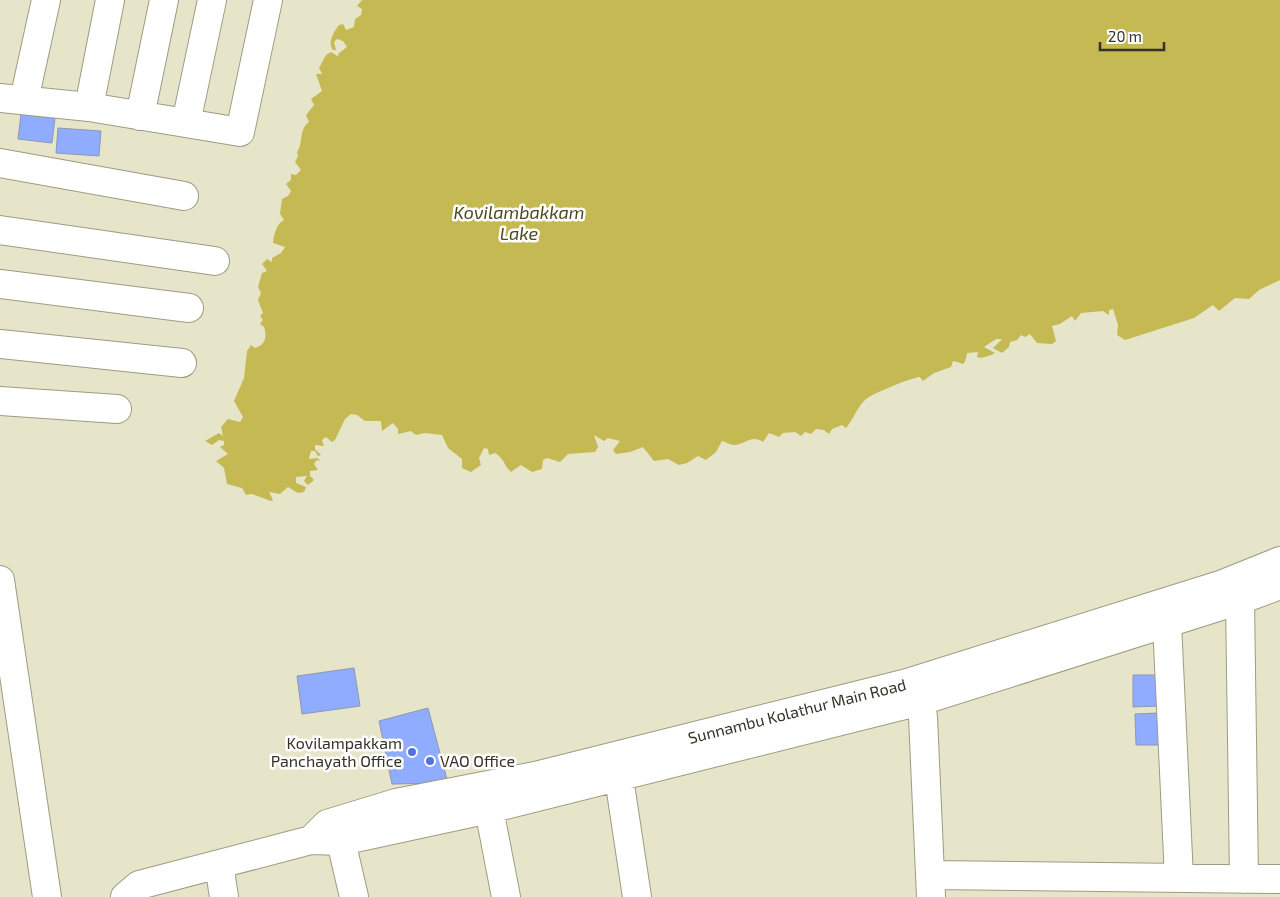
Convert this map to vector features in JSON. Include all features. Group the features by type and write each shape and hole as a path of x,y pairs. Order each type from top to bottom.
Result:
{"street":[{"path":"46,0 12,99 89,107 240,132 268,0"},
{"path":"89,107 110,0"},
{"path":"140,116 164,0"},
{"path":"186,123 212,0"},
{"path":"0,163 184,196"},
{"path":"0,230 215,261"},
{"path":"0,284 189,308"},
{"path":"0,344 182,363"},
{"path":"0,401 117,409"},
{"name":"Sunnambu Kolathur Main Road","path":"919,691 1222,584 1280,561"},
{"path":"0,580 47,897"},
{"name":"Sunnambu Kolathur Main Road","path":"311,840 327,824 396,803 726,740 919,691 1167,623 1240,600 1280,584"},
{"path":"1240,600 1244,879"},
{"path":"1167,623 1180,878"},
{"path":"919,691 931,886 1180,878 1280,879"},
{"name":"Sunnambu Kolathur Main Road","path":"125,897 139,885 311,840 341,841 489,809 619,778 726,740"},
{"path":"619,778 637,897"},
{"path":"489,809 506,897"},
{"path":"341,841 354,897"},
{"path":"219,864 224,897"}],"water":[{"name":"Kovilambakkam Lake","path":"362,0 1280,0 1280,280 1259,290 1249,299 1235,298 1219,311 1213,305 1194,318 1125,340 1117,335 1118,325 1113,309 1109,310 1109,315 1103,311 1081,313 1075,321 1072,316 1060,324 1052,326 1056,341 1052,344 1037,343 1030,334 1025,337 1021,335 1017,340 1010,342 1009,347 1002,353 993,348 1002,339 996,339 984,347 995,353 991,355 979,358 977,357 978,352 967,353 963,364 953,361 951,367 934,373 923,381 920,377 915,378 870,396 860,406 846,428 842,425 832,429 829,434 824,430 816,429 811,434 805,432 801,436 795,432 783,433 779,437 769,433 763,442 751,439 731,445 722,441 716,452 706,460 698,456 687,463 679,465 668,459 654,461 643,447 630,452 616,454 613,450 620,441 608,438 604,441 594,435 598,447 595,452 568,454 560,462 547,458 543,460 542,469 532,472 521,465 511,472 498,455 495,453 489,455 488,449 484,448 479,458 481,465 471,472 462,468 462,459 448,448 442,435 425,433 416,435 411,431 398,434 398,429 393,423 382,431 381,421 365,421 357,415 351,414 345,419 335,440 332,442 326,437 322,440 324,446 315,445 315,449 321,455 318,456 315,451 311,451 309,459 317,458 321,461 317,460 314,464 318,470 310,471 310,476 314,480 308,485 304,481 307,476 296,477 296,483 306,487 304,492 298,493 288,487 280,494 269,492 273,500 271,501 252,494 246,495 242,488 227,484 224,468 216,461 228,454 220,447 224,445 224,441 219,440 212,445 205,441 219,433 223,436 221,427 228,419 240,422 243,417 234,401 244,378 247,351 251,345 255,348 259,347 265,337 264,327 260,324 263,320 260,316 263,313 258,300 261,293 258,287 262,273 267,271 262,264 267,259 272,262 272,258 281,253 285,247 273,243 274,237 277,227 284,220 280,214 282,199 288,196 291,191 286,184 291,180 291,174 296,175 301,170 295,162 298,156 297,152 303,129 309,122 306,115 314,105 311,99 322,91 316,74 322,74 319,68 326,55 331,52 339,57 338,54 347,47 343,41 337,39 334,42 336,50 333,50 331,47 332,37 339,25 343,24 346,30 354,27 355,19 361,15 362,9 357,6"}],"building":[{"path":"21,114 55,118 52,143 18,139"},
{"path":"58,128 101,131 99,156 56,153"},
{"path":"354,668 360,706 302,714 297,676"},
{"path":"1133,675 1158,675 1159,706 1133,707"},
{"name":"Kovilampakkam Panchayath Office","path":"428,708 448,783 392,784 379,721"},
{"path":"1158,713 1159,745 1136,745 1135,714"}],"place":[{"name":"Kovilampakkam Panchayath Office","path":"412,752"},
{"name":"VAO Office","path":"430,761"}]}
